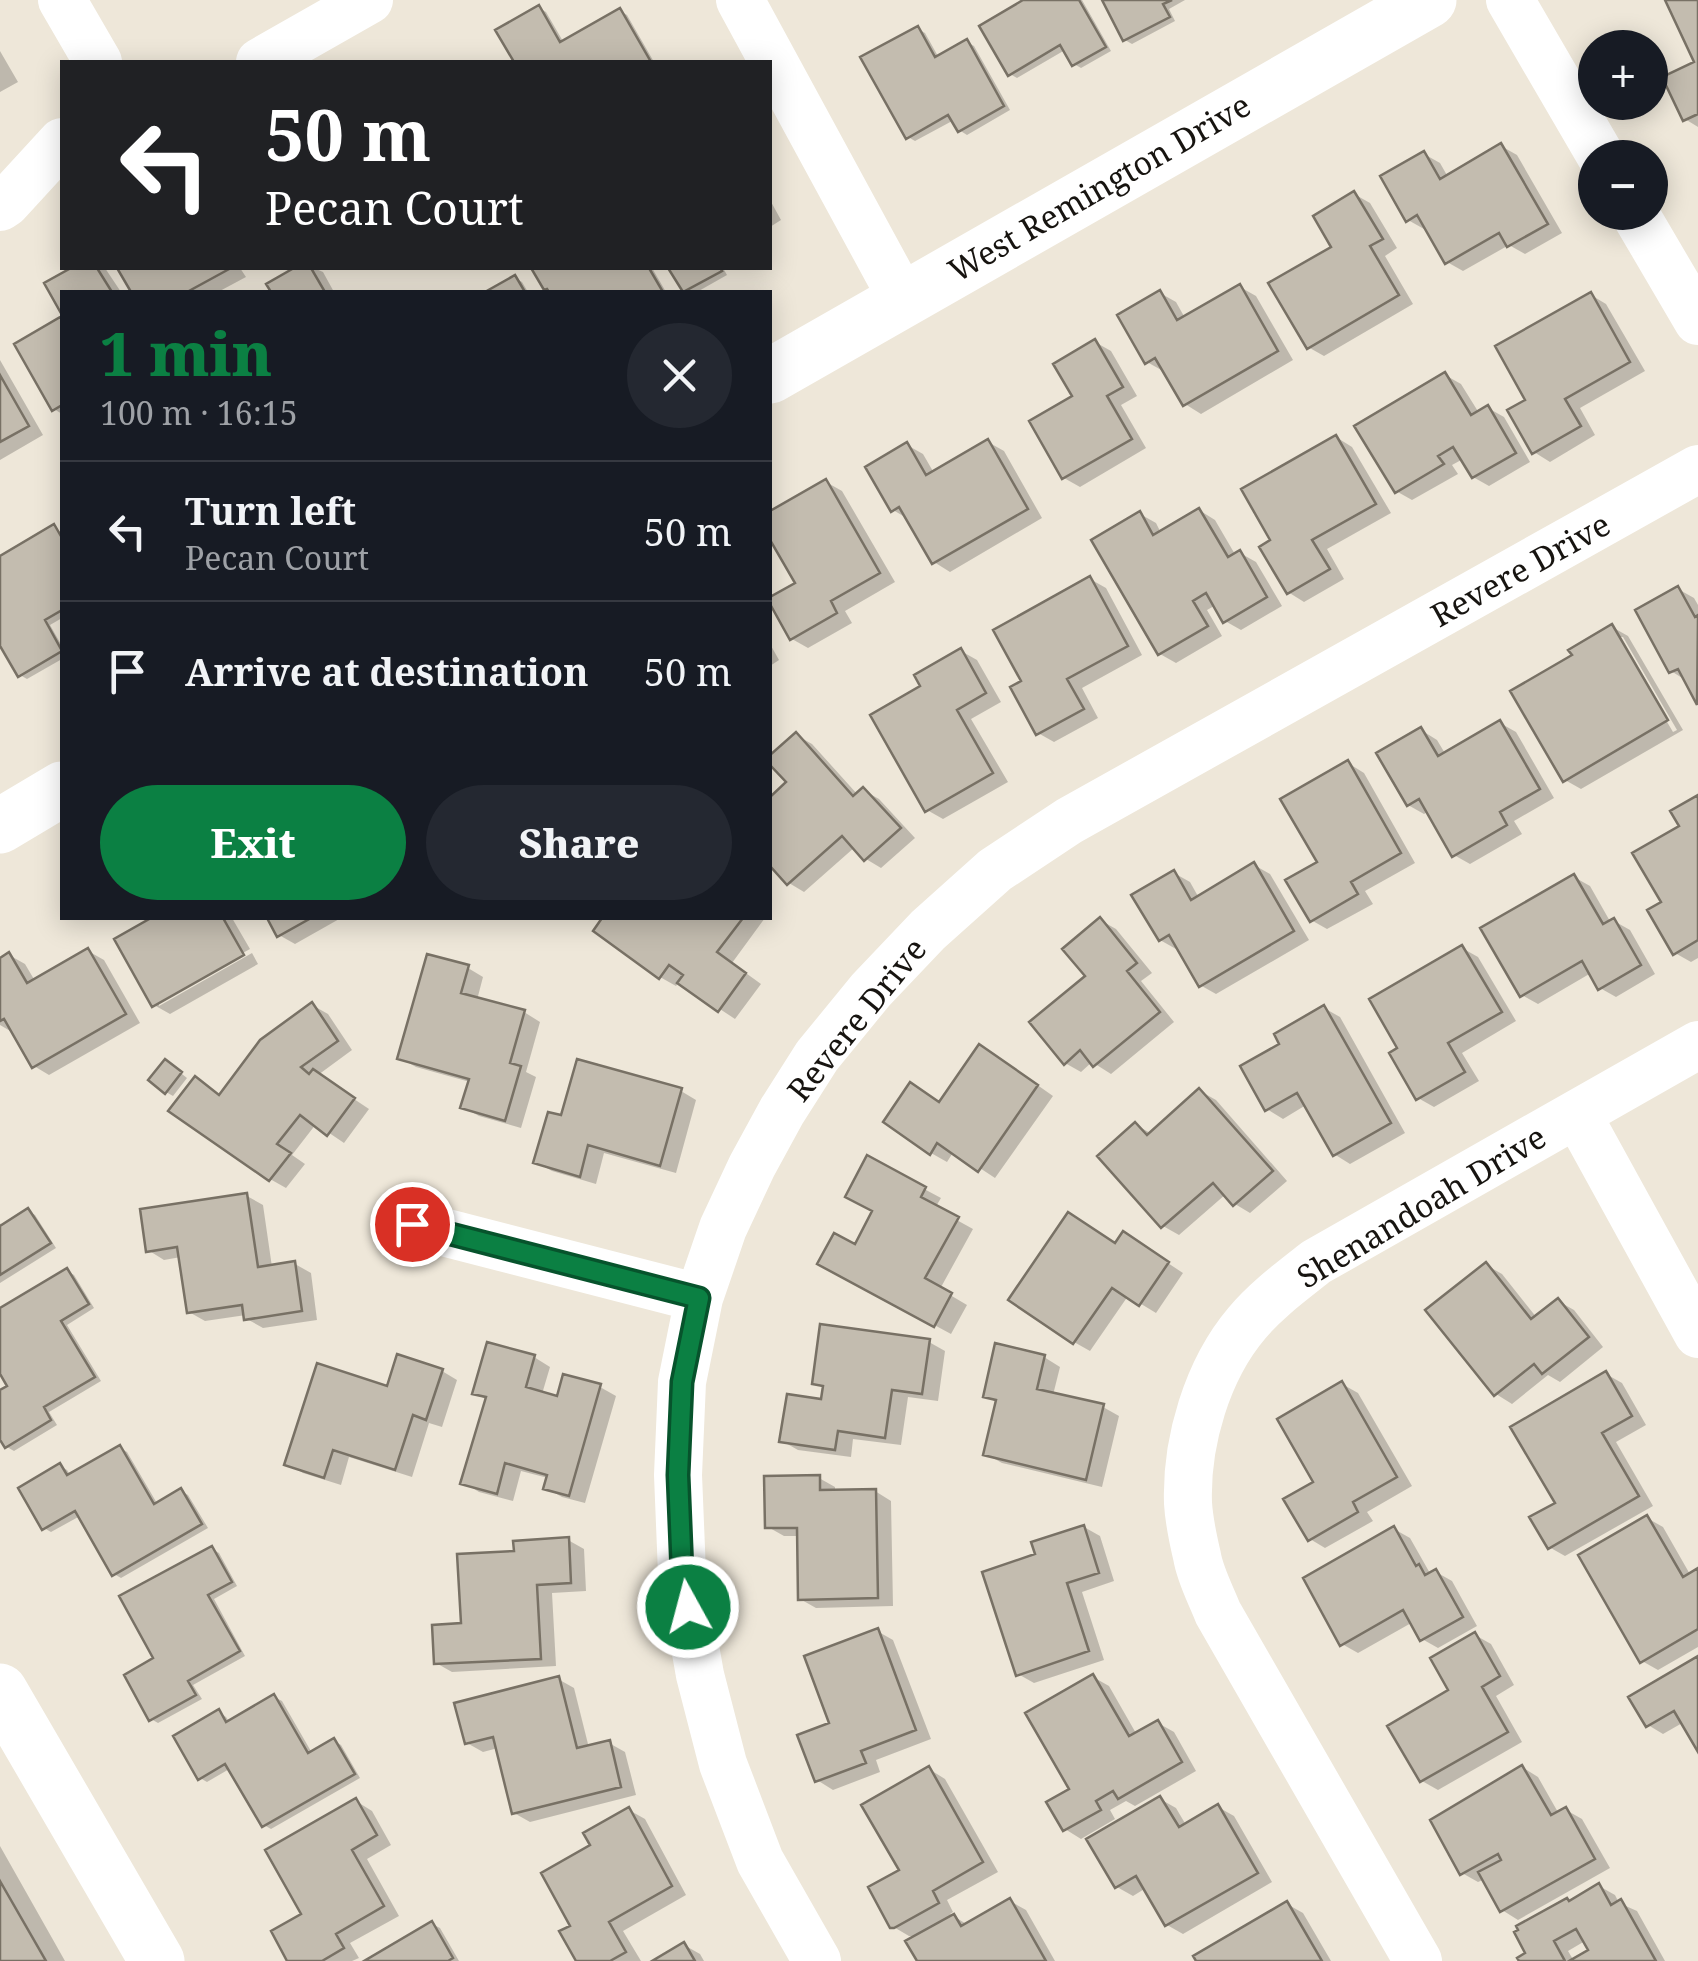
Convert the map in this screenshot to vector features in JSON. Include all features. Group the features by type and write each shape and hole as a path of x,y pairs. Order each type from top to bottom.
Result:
{"street":[{"path":"62,0 97,60"},
{"path":"264,60 369,0"},
{"path":"740,0 902,298"},
{"name":"West Remington Drive","path":"772,375 1429,0"},
{"path":"1510,0 1592,140"},
{"path":"0,207 60,144"},
{"path":"1644,230 1698,322"},
{"name":"Revere Drive","path":"817,1961 760,1861 723,1764 700,1674 682,1573 678,1475 682,1382 699,1298 723,1228 782,1111 817,1056 870,990 995,870 1069,821 1698,469"},
{"path":"0,826 60,790"},
{"name":"Shenandoah Drive","path":"1418,1961 1218,1614 1197,1560 1188,1503 1192,1448 1204,1402 1222,1361 1246,1324 1316,1262 1698,1046"},
{"path":"1578,1114 1698,1334"},
{"path":"412,1224 699,1298"},
{"path":"0,1691 157,1961"}],"building":[{"path":"1023,0 1079,0 1106,47 1072,66 1060,45 1008,76 979,26"},
{"path":"1102,0 1172,0 1163,4 1170,17 1123,41"},
{"path":"1665,0 1698,0 1698,114 1683,121 1668,90 1668,74 1694,62"},
{"path":"539,5 560,42 620,8 650,60 513,60 495,30"},
{"path":"918,26 935,57 967,39 1004,106 958,132 948,115 906,139 860,57"},
{"path":"1501,143 1548,224 1507,247 1499,233 1445,264 1417,215 1406,222 1380,176 1424,151 1440,179"},
{"path":"1354,191 1383,239 1370,246 1399,295 1307,349 1268,283 1331,247 1313,216"},
{"path":"67,270 98,270 111,290 60,290 60,311 44,283"},
{"path":"118,270 227,270 191,290 130,290"},
{"path":"290,270 312,270 324,290 270,290 266,284"},
{"path":"532,270 650,270 662,290 547,289"},
{"path":"669,270 722,271 687,290 682,290"},
{"path":"515,275 524,290 489,290"},
{"path":"1240,284 1278,351 1183,406 1155,358 1145,364 1117,315 1160,290 1177,320"},
{"path":"1591,292 1630,362 1565,399 1581,426 1532,454 1507,410 1525,400 1495,346"},
{"path":"60,317 60,406 52,411 14,344"},
{"path":"1095,339 1123,387 1107,396 1132,439 1062,479 1029,421 1072,396 1053,364"},
{"path":"1445,372 1471,415 1488,405 1516,453 1472,478 1453,447 1438,456 1444,464 1395,493 1354,426"},
{"path":"0,375 29,426 0,442"},
{"path":"1336,435 1376,504 1312,540 1330,569 1287,594 1259,547 1270,540 1241,489"},
{"path":"988,439 1028,509 932,564 899,507 891,512 865,467 907,442 926,475"},
{"path":"826,479 880,573 831,601 837,613 790,640 772,608 772,596 795,583 772,543 772,510"},
{"path":"1199,508 1228,557 1240,550 1267,597 1223,623 1206,593 1193,601 1208,626 1158,655 1091,540 1140,511 1153,535"},
{"path":"54,524 60,534 60,611 45,620 60,652 18,677 0,646 0,556"},
{"path":"1090,576 1128,646 1067,679 1084,709 1036,735 1010,687 1021,681 993,630"},
{"path":"1678,586 1695,617 1698,615 1697,705 1678,669 1669,673 1635,610"},
{"path":"1612,624 1668,720 1563,782 1510,691 1572,655 1568,650"},
{"path":"961,648 986,693 957,710 993,773 925,812 870,715 920,686 914,675"},
{"path":"1500,720 1540,789 1500,812 1507,825 1452,857 1419,799 1407,806 1376,753 1421,727 1438,756"},
{"path":"796,732 853,796 863,787 901,828 864,861 842,836 787,885 772,868 772,795 786,782 772,767 772,753"},
{"path":"1348,760 1401,853 1351,882 1358,894 1310,922 1285,880 1317,862 1280,799"},
{"path":"1698,795 1698,940 1673,955 1647,910 1661,902 1632,853 1679,826 1670,811"},
{"path":"1254,862 1294,931 1199,987 1169,935 1159,941 1131,895 1174,870 1191,900"},
{"path":"1574,874 1603,924 1614,918 1641,965 1598,990 1582,961 1520,997 1480,928"},
{"path":"1100,917 1137,963 1127,971 1160,1012 1093,1067 1080,1050 1064,1065 1029,1022 1085,976 1062,949"},
{"path":"147,920 224,920 244,955 152,1007 114,939"},
{"path":"268,920 307,920 277,937"},
{"path":"601,920 741,920 717,952 746,973 718,1012 677,983 683,975 669,965 659,979 593,931"},
{"path":"1462,945 1502,1012 1448,1043 1465,1072 1416,1100 1389,1053 1397,1048 1369,999"},
{"path":"88,948 126,1014 32,1068 4,1019 0,1021 0,958 9,952 27,983"},
{"path":"427,954 469,965 461,993 525,1010 510,1063 521,1066 505,1121 460,1108 469,1079 397,1059"},
{"path":"312,1002 338,1041 301,1067 309,1074 313,1069 355,1098 327,1136 300,1115 277,1144 291,1153 269,1181 168,1111 195,1076 219,1095 260,1040"},
{"path":"1324,1005 1391,1123 1333,1156 1297,1093 1265,1111 1240,1066 1279,1044 1274,1034"},
{"path":"979,1044 1038,1085 978,1172 937,1143 930,1155 883,1122 910,1082 939,1102"},
{"path":"165,1059 182,1072 165,1094 148,1080"},
{"path":"577,1059 682,1088 660,1166 588,1145 580,1177 533,1163 548,1112 561,1115"},
{"path":"1199,1088 1273,1171 1233,1206 1213,1183 1161,1228 1097,1156 1135,1122 1147,1135"},
{"path":"867,1155 926,1187 921,1197 959,1217 925,1278 952,1293 934,1327 817,1264 834,1233 855,1244 872,1211 845,1197"},
{"path":"247,1193 258,1267 295,1261 302,1311 244,1320 242,1305 187,1313 177,1247 146,1252 140,1209"},
{"path":"28,1208 51,1243 0,1275 0,1226"},
{"path":"1068,1212 1115,1243 1123,1231 1169,1262 1139,1306 1112,1288 1073,1344 1008,1300"},
{"path":"1486,1262 1531,1319 1558,1298 1589,1337 1542,1374 1534,1364 1494,1396 1425,1310"},
{"path":"67,1268 89,1304 61,1321 95,1377 44,1407 51,1420 5,1448 0,1440 0,1390 7,1386 0,1374 0,1308"},
{"path":"820,1324 930,1339 922,1394 892,1390 885,1438 838,1431 835,1450 779,1442 787,1394 821,1399 823,1386 812,1384"},
{"path":"487,1342 535,1355 526,1387 557,1396 563,1374 601,1384 569,1496 543,1489 547,1475 505,1463 497,1494 460,1484 486,1397 472,1394"},
{"path":"995,1343 1045,1355 1037,1389 1104,1404 1086,1480 983,1455 996,1400 983,1397"},
{"path":"397,1354 443,1369 426,1420 413,1415 395,1470 333,1450 324,1478 284,1465 317,1363 387,1386"},
{"path":"1606,1371 1632,1416 1602,1433 1639,1496 1548,1549 1529,1517 1555,1503 1510,1427"},
{"path":"1342,1381 1397,1477 1353,1502 1358,1512 1308,1541 1283,1499 1313,1482 1277,1419"},
{"path":"120,1445 154,1504 181,1488 202,1524 112,1576 75,1511 42,1530 18,1488 60,1463 67,1475"},
{"path":"820,1475 820,1490 876,1489 878,1598 798,1600 797,1528 765,1528 764,1476"},
{"path":"1647,1515 1683,1577 1698,1568 1698,1629 1640,1663 1578,1555"},
{"path":"1084,1525 1099,1573 1067,1583 1089,1651 1016,1676 982,1572 1035,1554 1031,1542"},
{"path":"1394,1526 1416,1566 1419,1564 1425,1575 1436,1569 1463,1617 1420,1641 1403,1610 1340,1646 1303,1578"},
{"path":"569,1537 571,1583 537,1585 541,1659 434,1664 432,1625 461,1623 457,1554 514,1551 513,1541"},
{"path":"212,1546 232,1582 208,1595 240,1651 188,1681 196,1695 149,1721 124,1675 153,1658 119,1596"},
{"path":"878,1628 916,1730 861,1751 866,1763 815,1782 797,1735 829,1723 804,1656"},
{"path":"1475,1632 1500,1676 1482,1687 1508,1732 1420,1782 1387,1726 1448,1690 1430,1658"},
{"path":"1698,1656 1698,1752 1674,1711 1646,1727 1628,1697"},
{"path":"1093,1674 1129,1736 1158,1720 1182,1762 1118,1799 1113,1791 1096,1801 1101,1810 1063,1831 1046,1802 1069,1789 1025,1713"},
{"path":"559,1676 577,1748 610,1740 621,1787 512,1814 493,1737 465,1744 454,1703"},
{"path":"274,1694 308,1753 334,1738 355,1774 262,1827 225,1764 198,1780 173,1736 219,1709 226,1722"},
{"path":"1522,1765 1551,1815 1566,1807 1595,1859 1500,1912 1478,1872 1501,1860 1498,1854 1460,1875 1430,1820"},
{"path":"929,1766 983,1862 933,1891 939,1903 890,1928 868,1887 899,1870 861,1805"},
{"path":"1160,1796 1179,1827 1218,1804 1258,1873 1165,1926 1136,1876 1115,1888 1086,1839"},
{"path":"356,1798 377,1835 352,1850 384,1906 336,1934 344,1948 322,1961 287,1961 271,1931 301,1914 265,1850"},
{"path":"629,1807 672,1886 609,1922 626,1952 610,1961 576,1961 559,1931 570,1926 541,1873 590,1845 583,1833"},
{"path":"0,1881 46,1961 0,1961"},
{"path":"1599,1883 1611,1905 1621,1899 1656,1961 1569,1961 1588,1950 1576,1929 1554,1941 1565,1961 1519,1961 1517,1958 1525,1953 1514,1932 1518,1930 1516,1926"},
{"path":"1010,1898 1046,1961 917,1961 905,1941 954,1914 961,1926"},
{"path":"1287,1901 1322,1961 1196,1961 1193,1956"},
{"path":"432,1921 453,1958 448,1961 364,1961"},
{"path":"684,1942 695,1961 652,1961"}],"route":[{"path":"412,1224 699,1298 682,1382 678,1475 682,1573 688,1607"}]}
